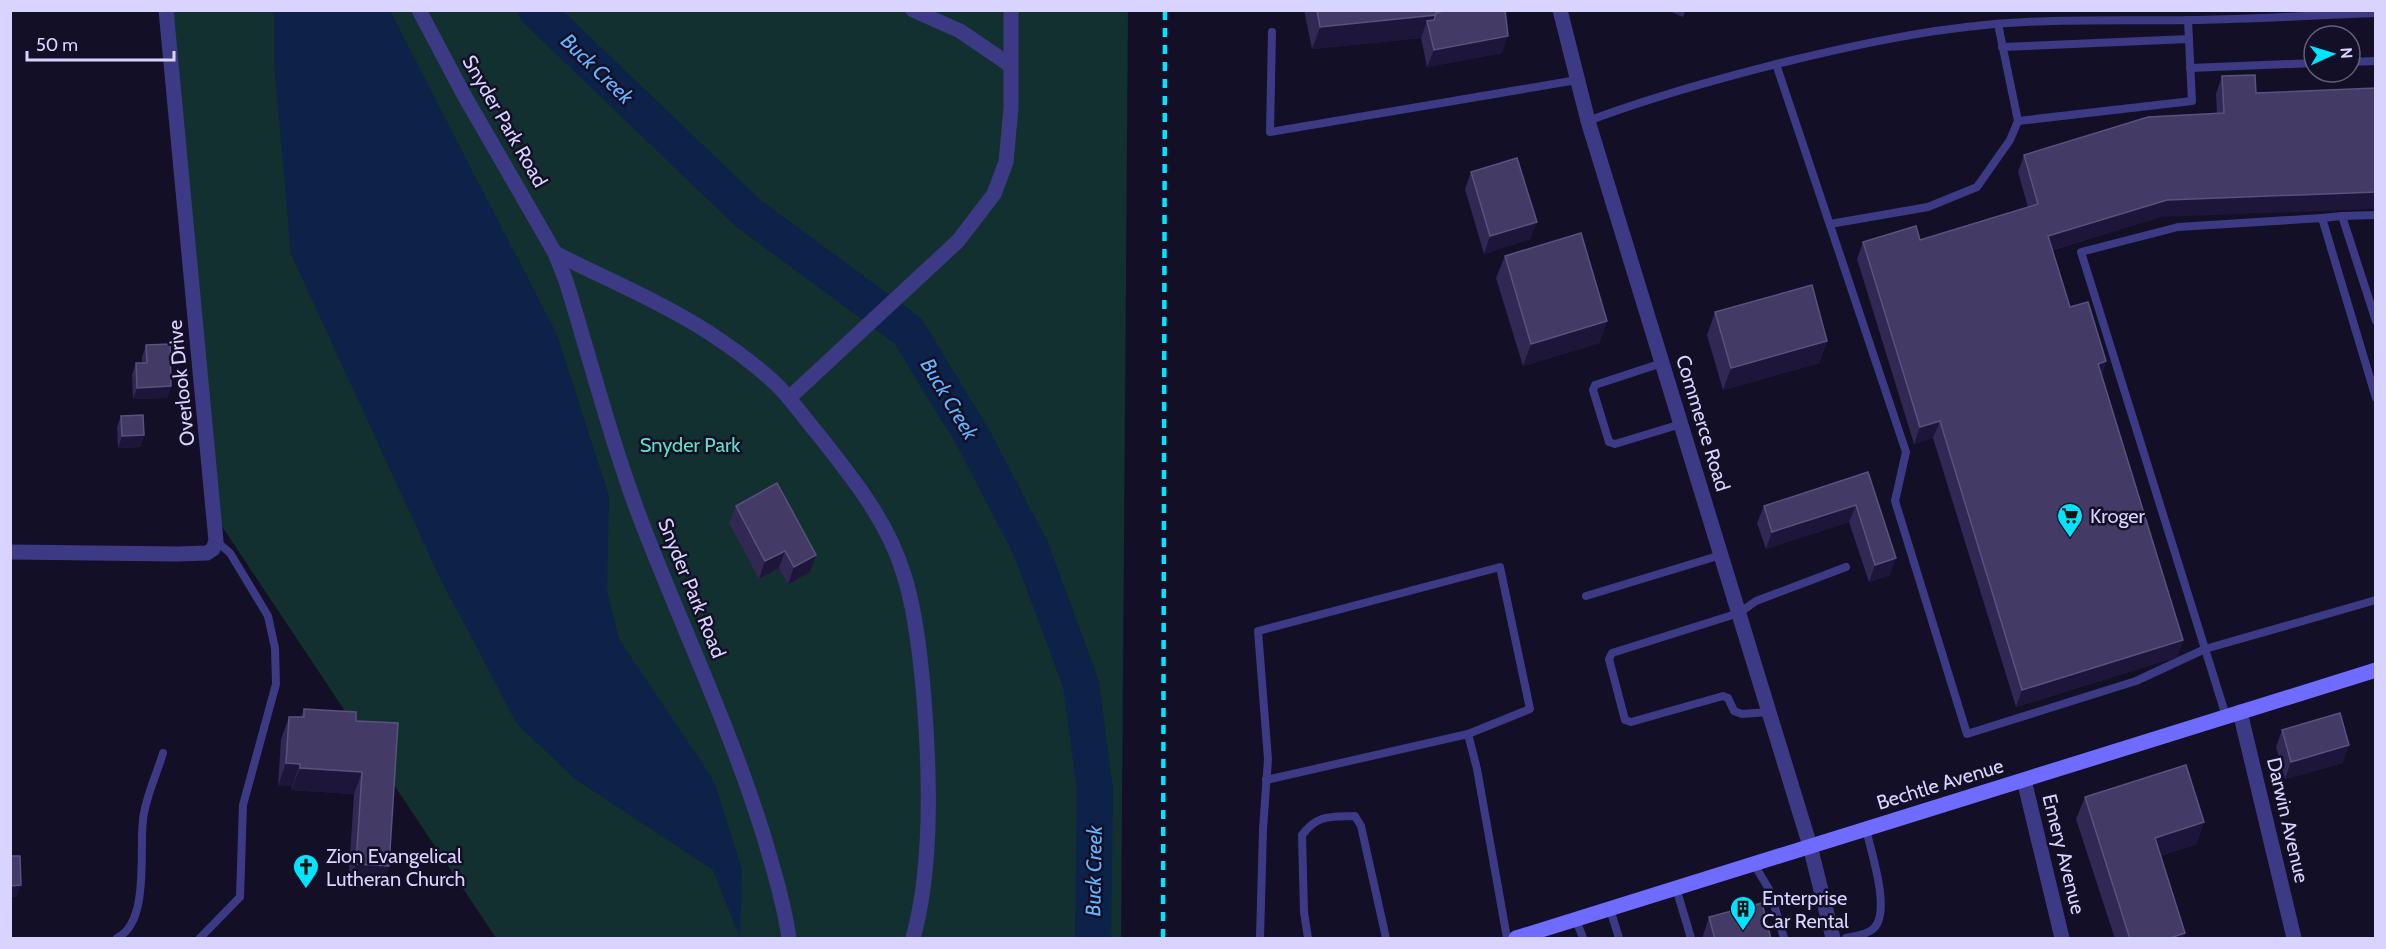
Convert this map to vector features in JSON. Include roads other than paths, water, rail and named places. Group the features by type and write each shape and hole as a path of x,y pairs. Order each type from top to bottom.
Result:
{"main road":[{"name":"Bechtle Avenue","path":"1516,939 2376,670"}],"street":[{"name":"Overlook Drive","path":"166,10 216,541"},
{"name":"Snyder Park Road","path":"419,10 464,95 555,253 566,281 622,465 648,539 724,722 755,808 777,882 789,939"},
{"path":"913,10 960,31 1010,65"},
{"path":"789,398 958,241 994,194 1006,162 1011,108 1011,10"},
{"name":"Commerce Road","path":"1560,10 1588,121 1810,846 1833,939"},
{"path":"555,253 666,307 752,363 789,398 842,465 872,507 891,541 904,575 913,617 924,704 928,770 925,886 913,939"},
{"path":"10,552 197,553 213,549 216,541"},
{"name":"Darwin Avenue","path":"2233,714 2294,939"},
{"name":"Emery Avenue","path":"2024,780 2062,939"}],"lane":[{"path":"1588,121 1649,99 1776,64 1912,35 1998,24 2065,20 2188,20 2376,13"},
{"path":"2018,121 2192,101 2188,20"},
{"path":"1830,224 1928,207 1977,187 2010,140 2018,121 1998,24"},
{"path":"1272,32 1270,132 1577,80"},
{"path":"2002,47 2189,39"},
{"path":"2190,68 2302,63"},
{"path":"1776,64 1906,452 1895,501 1967,734 2136,681 2205,649 2376,600"},
{"path":"2233,714 2205,649 2081,252 2178,227 2376,215"},
{"path":"2342,216 2376,321"},
{"path":"2322,218 2376,398"},
{"path":"1662,363 1595,385 1593,390 1609,442 1615,444 1681,424"},
{"path":"200,939 240,897 243,805 276,684 275,648 268,616 230,553 216,541"},
{"path":"1586,596 1721,555"},
{"path":"1260,939 1266,780 1268,759 1258,631 1500,567 1530,709 1468,734 1266,780"},
{"path":"1769,712 1742,714 1734,711 1728,698 1723,696 1631,722 1625,720 1609,659 1612,653 1739,614 1756,601 1846,567"},
{"path":"1468,734 1477,768 1507,939"},
{"path":"117,939 122,936 134,918 141,891 143,818 163,753"},
{"path":"1308,939 1304,912 1302,835 1310,824 1321,818 1354,816 1361,826 1386,939"},
{"path":"1846,939 1869,932 1881,917 1881,904 1866,829"},
{"path":"1755,864 1770,891 1784,939"},
{"path":"1676,888 1691,939"},
{"path":"1610,909 1618,939"},
{"path":"1576,920 1583,939"}],"water":[{"path":"274,11 390,11 557,335 609,496 607,591 619,639 714,781 742,870 740,938 713,870 575,779 517,724 439,576 291,254 274,63"}],"waterway":[{"name":"Buck Creek","path":"536,10 748,213 908,331 975,441 1031,549 1081,684 1095,789 1093,938"}],"railway":[{"path":"1163,938 1165,10"}],"place":[{"name":"Kroger","path":"2070,539"},
{"name":"Zion Evangelical Lutheran Church","path":"306,890"},
{"name":"Enterprise Car Rental","path":"1743,932"}],"park label":[{"name":"Snyder Park","path":"690,445"}]}
